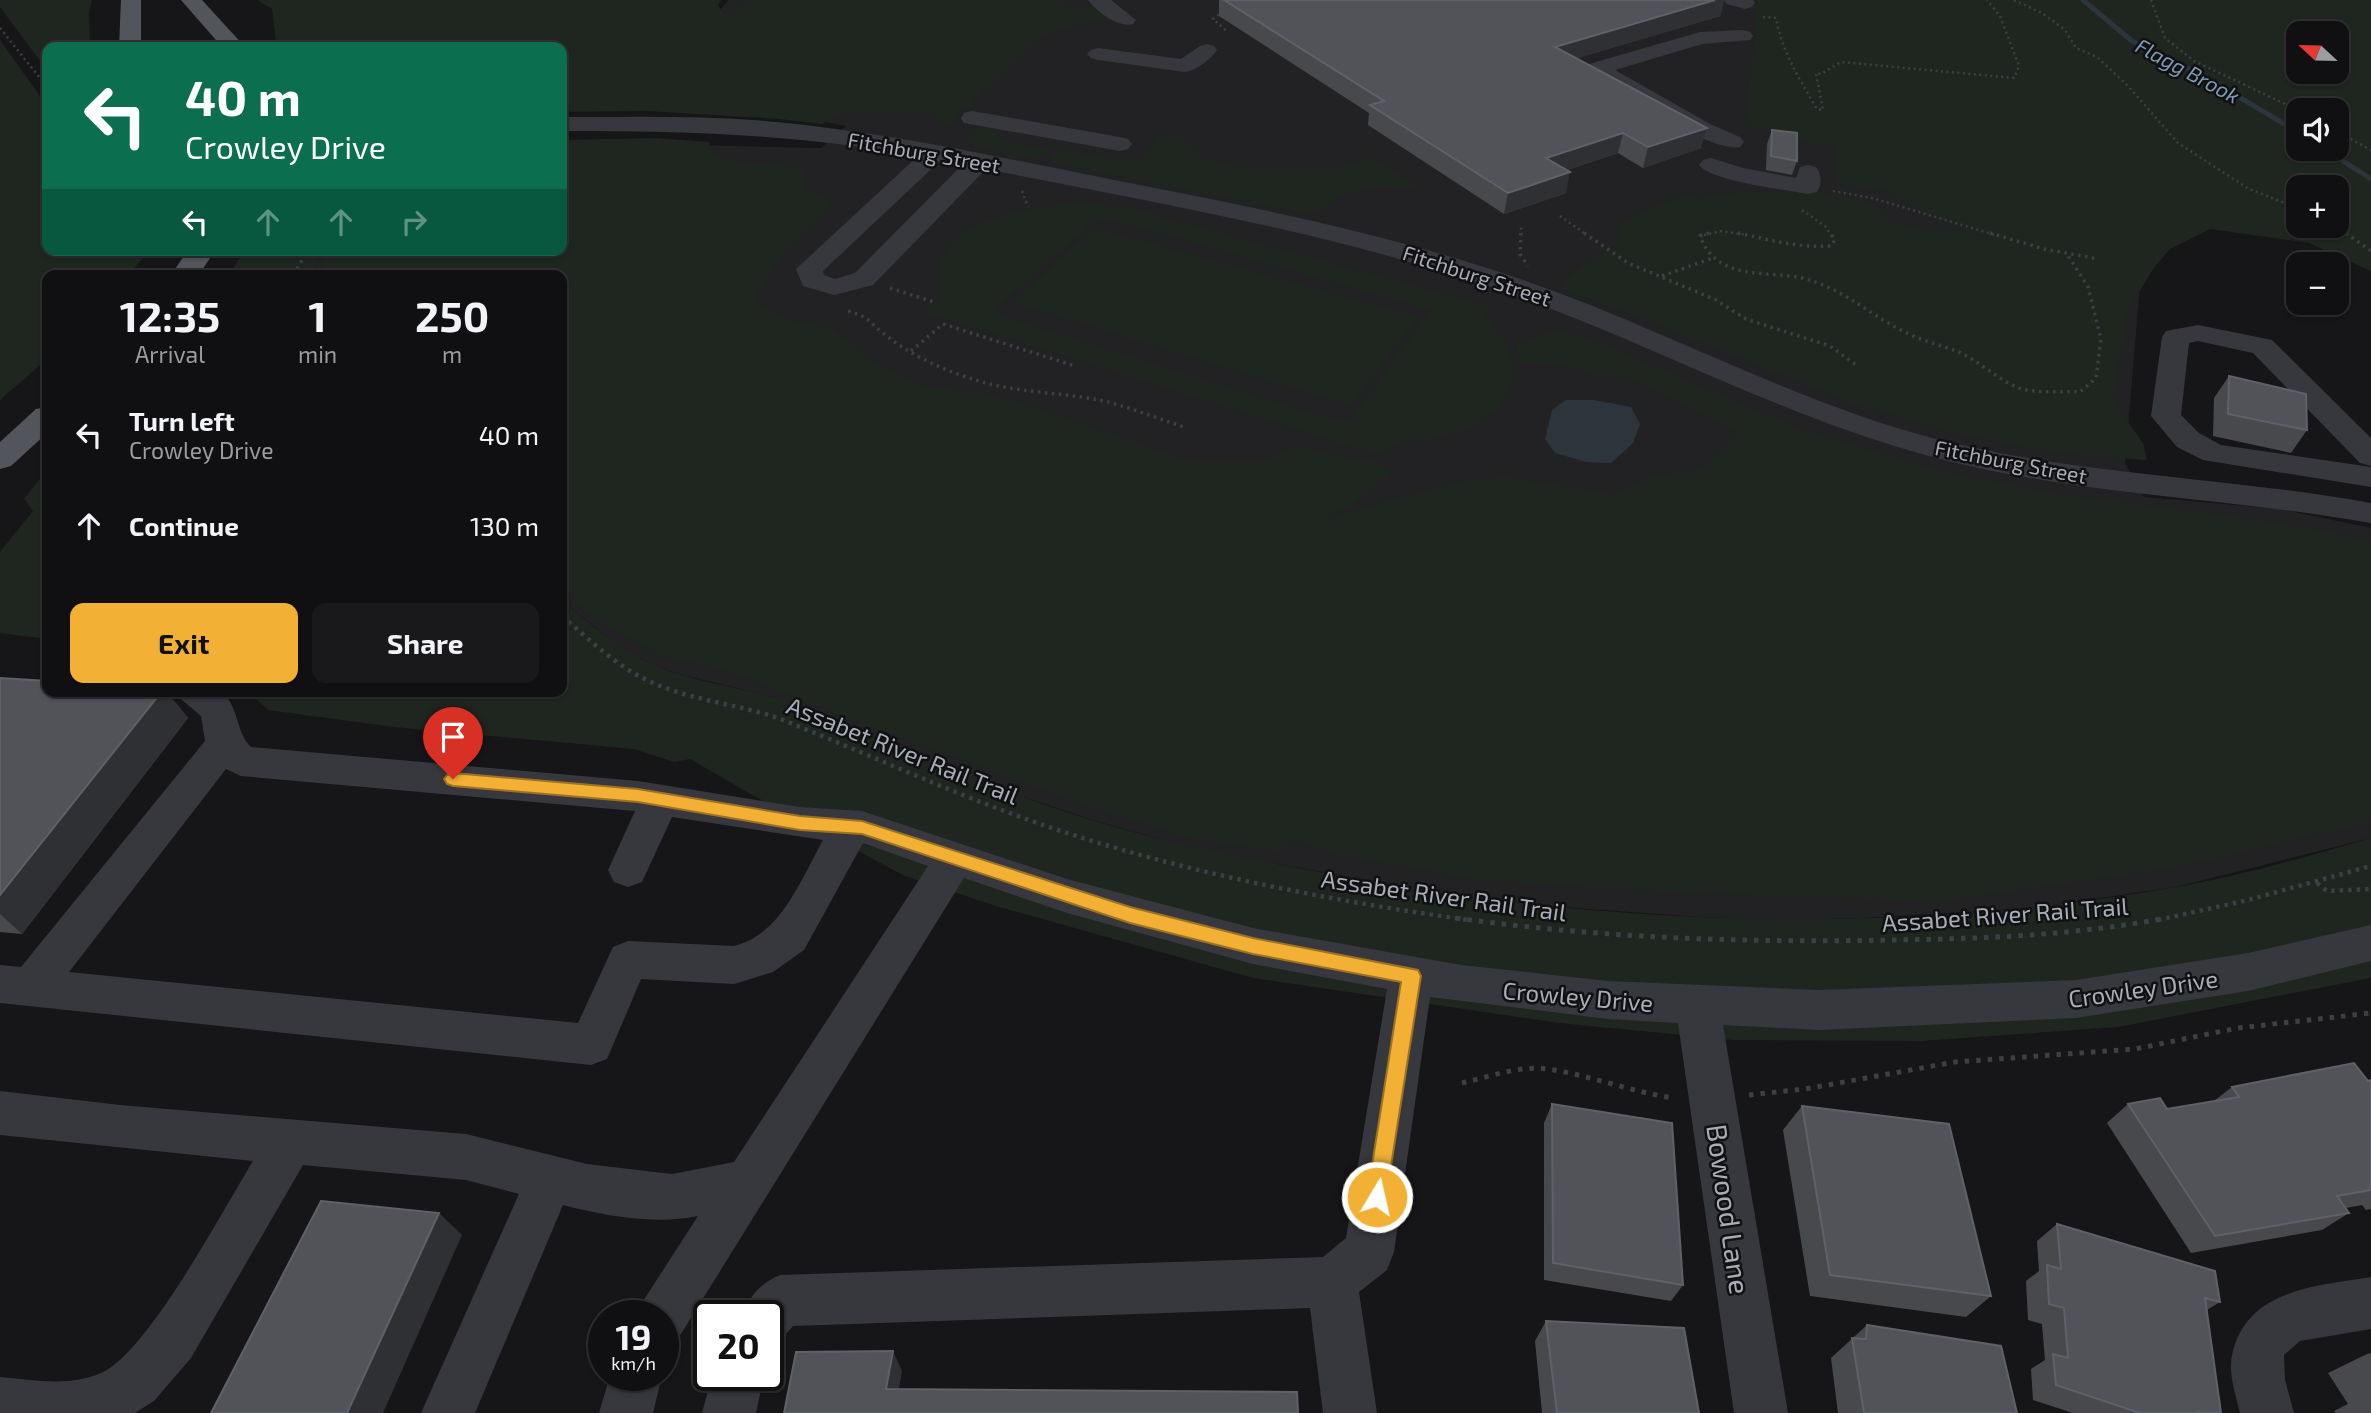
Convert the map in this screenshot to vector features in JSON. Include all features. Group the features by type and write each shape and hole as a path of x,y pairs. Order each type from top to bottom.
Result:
{"main road":[{"path":"130,42 131,0"},
{"path":"191,0 229,42"},
{"path":"0,459 42,421"}],"street":[{"path":"1098,0 1126,20"},
{"path":"1732,142 1702,129 1597,69 1700,38 1743,36"},
{"path":"1098,54 1185,66 1207,50"},
{"path":"972,118 1120,144"},
{"name":"Fitchburg Street","path":"567,124 763,128 837,136 1245,212 1400,250 1554,301 1786,399 1854,424 1932,447 2069,473 2297,501 2371,513"},
{"path":"935,153 809,269 812,280 834,287 864,279 980,162"},
{"path":"1711,165 1783,183 1808,180"},
{"path":"2371,456 2262,346 2198,333 2176,337 2166,416 2188,440 2214,453 2371,477"},
{"path":"15,985 223,744 223,721 204,697"},
{"name":"Crowley Drive","path":"223,744 241,761 660,800 800,823 852,826 1067,896 1253,946 1411,976 1535,993 1698,1006 1885,1009 2076,999 2248,972 2371,943"},
{"path":"628,870 660,800"},
{"path":"15,985 591,1045 628,960 733,965 758,959 789,937 852,826"},
{"path":"673,1300 955,858"},
{"path":"784,1301 1332,1282 1369,1252 1411,976"},
{"name":"Bowood Lane","path":"1698,1006 1761,1413"},
{"path":"0,1113 466,1157 587,1188 672,1198 749,1182"},
{"path":"0,1404 64,1409 112,1397 135,1382 173,1340 291,1142"},
{"path":"448,1413 550,1178"},
{"path":"1332,1282 1350,1413"},
{"path":"2267,1413 2261,1397 2258,1366 2263,1340 2276,1323 2299,1315 2371,1303"},
{"path":"626,1413 632,1391"},
{"path":"729,1413 734,1391"}],"path":[{"path":"1745,6 1776,18 1778,34 1787,58 1817,109 1824,110 1816,73 1821,74 1841,62 2014,78 2019,66 2000,16 1987,0"},
{"path":"2014,0 2042,13 2065,30 2076,48 2097,57 2128,86 2178,143 2249,189 2286,203"},
{"path":"2151,0 2165,38 2194,61 2286,104"},
{"path":"1228,32 1213,19 1215,15 1231,8"},
{"path":"0,28 42,81"},
{"path":"2349,138 2371,150"},
{"path":"1808,180 2067,254 2099,259"},
{"path":"1783,183 1782,189 1798,208 1826,228 1835,240 1831,246 1781,244 1732,231 1713,230 1700,236 1704,247 1714,257 1746,274 1801,278 1846,294 1900,330 1930,344 1957,351 2024,390 2080,392 2096,378 2101,339 2088,286 2067,254"},
{"path":"1560,216 1628,263 1716,300 1746,319 1830,346 1856,365"},
{"path":"1521,226 1520,254 1532,271"},
{"path":"2349,235 2371,251"},
{"path":"1662,276 1714,257"},
{"path":"879,285 934,302"},
{"path":"848,311 870,318 882,333 911,351 946,369 979,381 1014,389 1111,403 1184,427"},
{"path":"911,351 943,324 1075,366"},
{"name":"Assabet River Rail Trail","path":"567,620 628,670 650,683 775,716 911,775 1003,811 1082,838 1196,869 1328,898 1409,911 1589,933 1742,942 1858,942 1997,937 2112,927 2166,917 2316,882 2371,866"},
{"path":"2316,882 2327,891 2371,889"},
{"path":"1749,1095 1805,1089 1955,1062 2135,1049 2238,1028 2371,1013"},
{"path":"1462,1083 1528,1069 1547,1069 1646,1094 1680,1099"}],"shaded area":[{"path":"0,0 92,0 89,12 90,42 42,42 42,63 0,7"},
{"path":"257,0 721,0 718,5 724,15 734,15 749,0 1061,0 1073,9 1095,5 1106,13 1102,20 1059,30 1040,39 949,125 934,121 937,113 843,111 822,124 646,111 567,112 567,42 277,42 272,9"},
{"path":"729,0 2029,0 2156,95 2125,463 2144,497 2280,509 2371,528 2371,838 2176,887 2030,908 1789,920 1700,917 1533,905 1445,894 1204,851 1092,820 1014,794 923,760 801,706 658,667 625,651 567,605 567,270 314,270 321,256 567,256 567,142 821,148 846,126 645,91"},
{"path":"1755,0 2371,0 2371,271 2349,261 2349,252 2329,252 2309,243 2210,229 2170,249 2153,269 2128,311 2113,401 2143,443 2147,460 2063,454 1960,435 1851,403 1630,314 1559,289 1579,267 1617,245 1619,223 1680,196 1699,198 1746,192 1815,192 1869,201 1891,223 1932,231 1979,230 1912,206 1886,191 1833,183 1837,147 1792,140 1793,132 1745,126 1756,21"},
{"path":"0,40 42,99 42,256 145,256 132,270 42,270 42,363 0,400"},
{"path":"984,127 993,128 1003,139 1010,142 1050,148 1039,160 981,149 967,143 972,132"},
{"path":"1162,133 1184,137 1202,158 1252,169 1336,169 1371,156 1421,189 1368,187 1341,197 1313,215 1047,162 1058,149 1140,160"},
{"path":"655,138 709,142 711,153 742,163 801,167 805,187 835,203 786,250 753,301 791,321 830,327 867,357 919,386 985,393 1040,409 1193,462 1260,462 1297,445 1356,459 1373,460 1392,472 1350,506 1325,518 1451,484 1502,476 1615,494 1652,476 1699,469 1739,433 1632,379 1592,375 1559,363 1519,364 1517,344 1556,329 1593,340 1800,429 1947,473 2073,496 2273,522 2371,540 2371,822 2167,869 1941,901 1692,893 1486,881 1330,853 1295,839 1282,852 1188,838 1066,799 839,715 732,672 664,657 600,623 567,594 567,270 321,270 325,256 567,256 567,140"},
{"path":"1084,203 1128,208 1490,306 1483,317 1499,332 1507,345 1513,367 1512,383 1497,409 1471,426 1440,437 1397,443 1383,456 922,312 940,297 938,271 946,250 963,234 1010,213","holes":["1099,218 1111,219 1431,310 1349,421 1320,416 1011,319 993,310"]},
{"path":"1095,228 1418,317 1351,406 1012,302"},
{"path":"241,256 277,256 276,259 278,256 321,256 314,270 232,270"},
{"path":"1566,400 1594,400 1631,407 1640,424 1633,443 1611,463 1586,462 1555,453 1545,439 1552,410"},
{"path":"42,476 42,638 0,633 0,552 33,511 24,499"},
{"path":"567,605 618,644 654,665 692,678 789,702 946,768 1088,819 1212,851 1439,892 1543,905 1753,919 1962,913 2066,903 2170,888 2271,866 2371,838 2371,978 2118,1027 1920,1041 1733,1040 1559,1023 1253,978 996,906 905,876 690,759 674,762 634,749 394,727 268,710 254,697 567,697"}],"building":[{"path":"1224,0 1715,0 1555,47 1707,128 1648,147 1623,133 1546,158 1570,172 1508,193 1370,105 1384,101"},
{"path":"1772,130 1797,133 1797,161 1771,156"},
{"path":"2229,376 2306,394 2307,430 2228,414"},
{"path":"0,678 42,681 42,697 157,697 0,895"},
{"path":"2354,1063 2368,1081 2371,1080 2371,1190 2337,1196 2349,1213 2215,1236 2128,1104 2160,1098 2167,1109 2239,1097 2232,1087"},
{"path":"1552,1104 1672,1123 1683,1285 1553,1263"},
{"path":"1802,1106 1949,1124 1991,1296 1830,1275"},
{"path":"321,1201 439,1213 347,1413 211,1413"},
{"path":"2057,1224 2215,1271 2220,1302 2205,1298 2221,1413 2140,1413 2056,1385 2053,1354 2068,1358 2064,1308 2049,1304 2047,1265 2061,1269"},
{"path":"1546,1321 1684,1328 1699,1413 1557,1413"},
{"path":"1867,1325 2001,1346 2017,1413 1864,1413 1852,1338 1866,1339"},
{"path":"893,1351 886,1389 1297,1392 1298,1413 784,1413 796,1352"}],"waterway":[{"name":"Flagg Brook","path":"2083,0 2132,41 2207,78 2286,125"},
{"name":"Flagg Brook","path":"2343,161 2371,179"}],"route":[{"path":"453,779 638,796 800,823 862,827 1130,915 1253,946 1411,976 1377,1197"}]}
